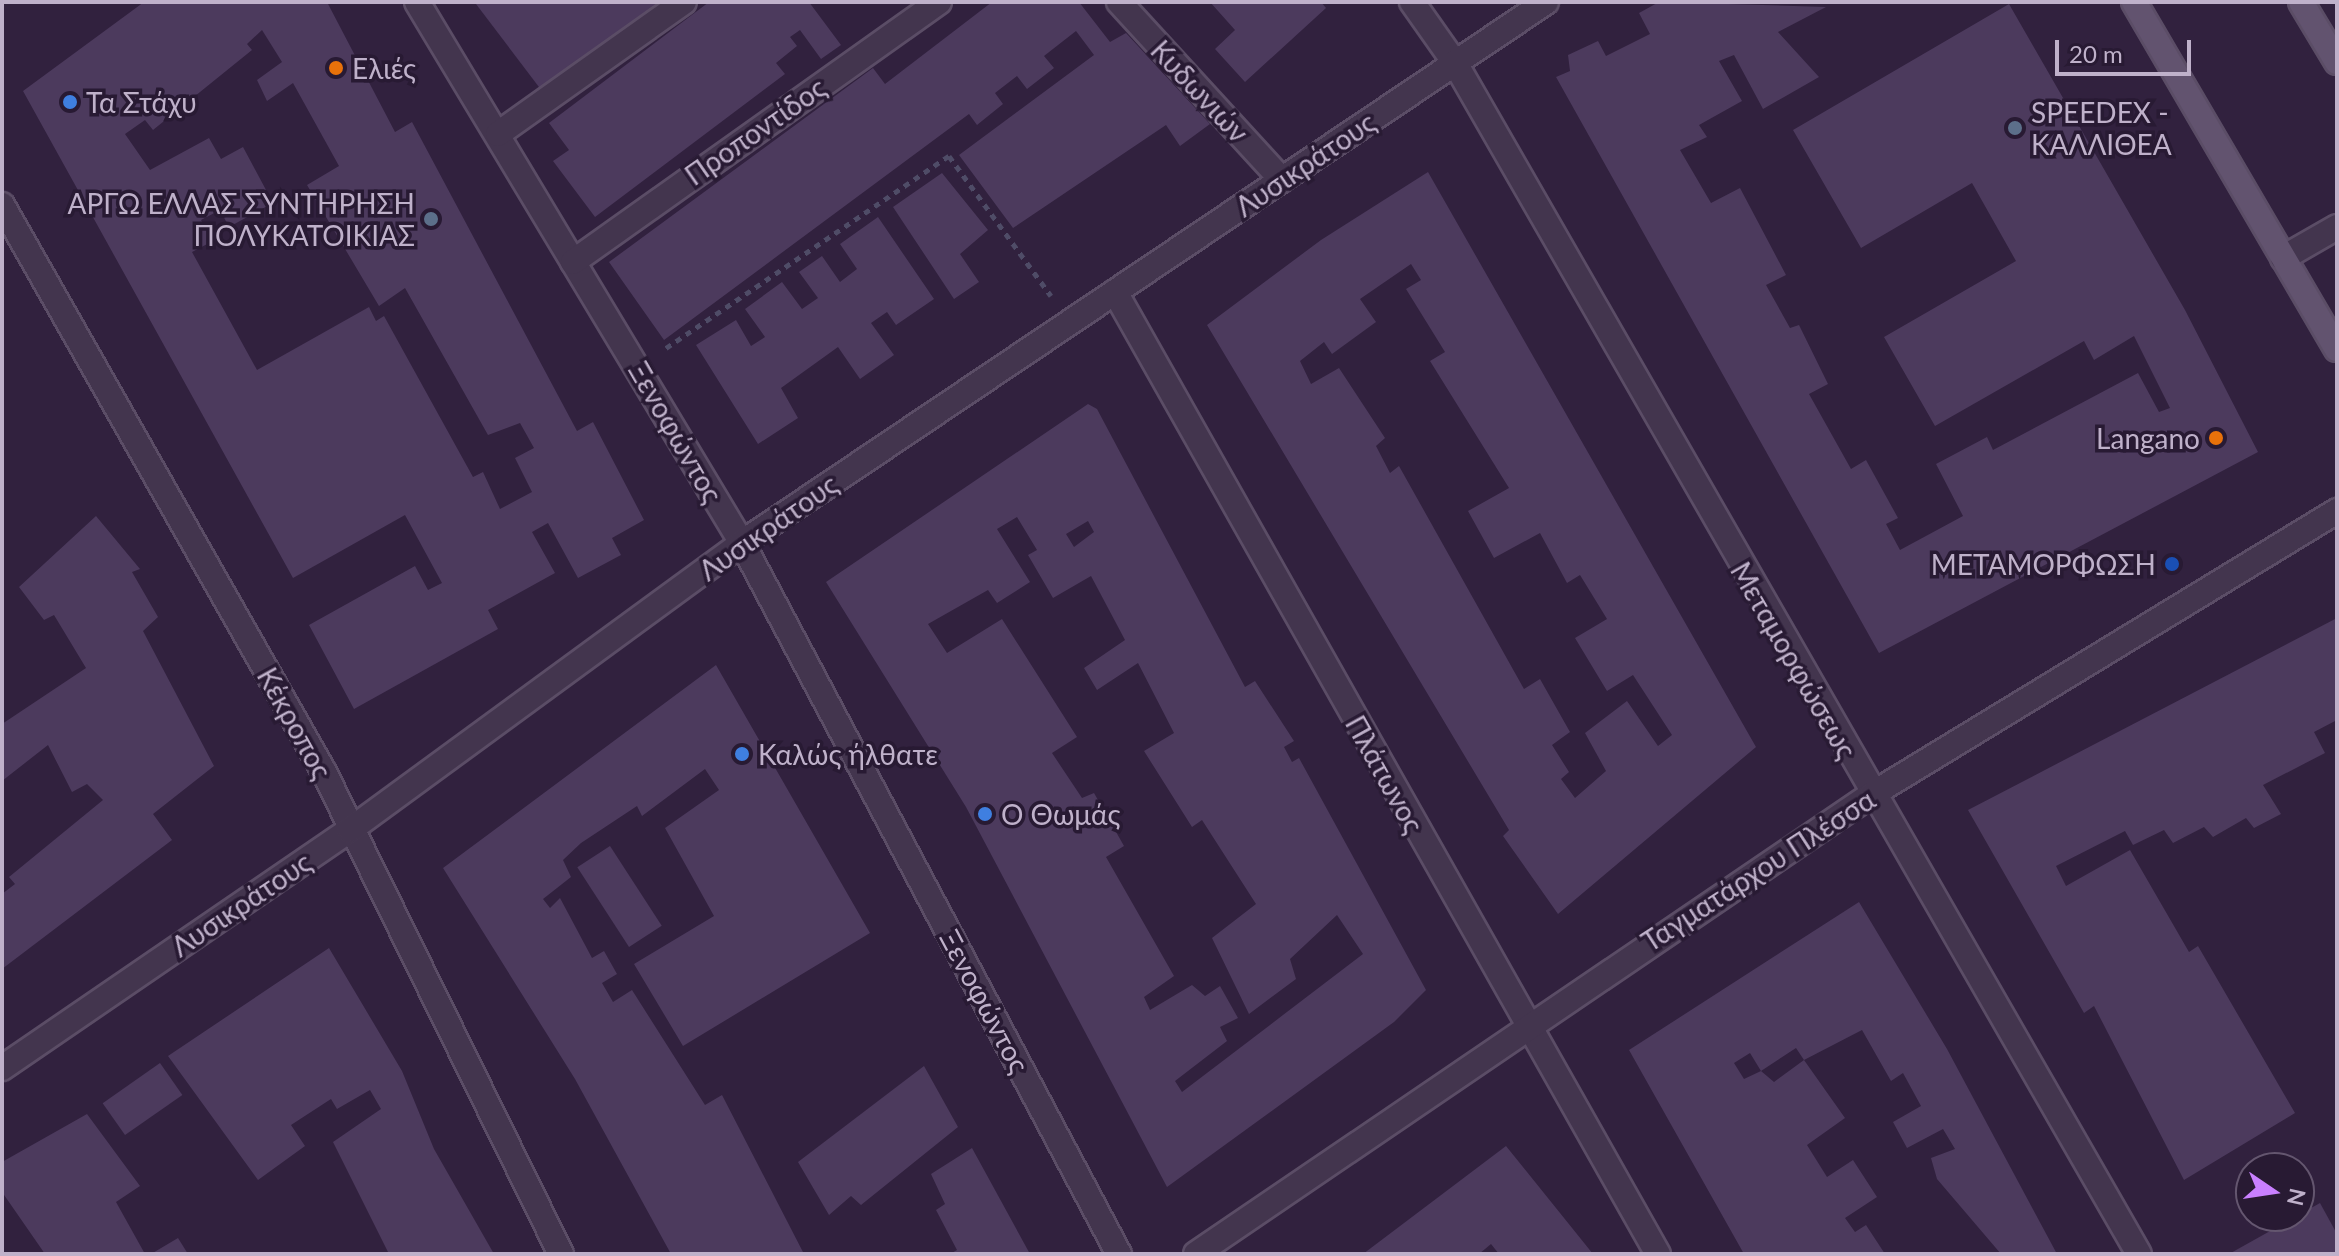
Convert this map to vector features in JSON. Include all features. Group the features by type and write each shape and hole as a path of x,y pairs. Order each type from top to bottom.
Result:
{"main road":[{"path":"2134,2 2337,349"},
{"path":"2301,2 2337,62"}],"street":[{"name":"Ξενοφώντος","path":"417,2 742,543 1119,1254"},
{"path":"498,134 684,2"},
{"name":"Προποντίδος","path":"573,262 939,2"},
{"name":"Κυδωνιών","path":"1119,2 1282,180"},
{"name":"Μεταμορφώσεως","path":"1412,2 1455,63 1871,795 2139,1254"},
{"name":"Λυσικράτους","path":"2,1068 350,830 742,543 1546,2"},
{"name":"Κέκροπος","path":"2,205 350,830 561,1254"},
{"path":"2283,258 2337,227"},
{"name":"Πλάτωνος","path":"1115,292 1525,1025 1658,1254"},
{"name":"Ταγματάρχου Πλέσσα","path":"1196,1254 1525,1025 1871,795 2337,511"}],"path":[{"path":"639,367 949,156 1070,322"}],"building":[{"path":"144,2 327,2 395,132 412,122 577,431 593,422 644,520 612,538 621,555 578,578 548,523 532,532 555,573 488,610 498,629 354,709 309,625 415,566 428,590 442,583 405,515 293,578 23,91","holes":["262,30 282,62 257,80 267,101 293,83 339,166 307,185 379,306 405,288 488,435 520,423 534,448 515,458 532,492 500,509 483,472 473,477 384,316 376,321 369,307 257,370 192,252 213,241 201,220 220,210 229,227 273,203 243,147 221,159 209,138 150,170 125,134 145,120 153,130 252,50 247,44"]},
{"path":"478,2 667,2 545,95 476,4"},
{"path":"709,2 809,2 841,45 821,59 800,30 790,37 797,46 776,63 785,74 595,217 553,161 569,150 549,123"},
{"path":"992,2 1079,2 1110,42 1126,33 1210,124 1180,146 1166,125 1013,228 959,155 1094,55 1076,31 1044,56 1054,68 1027,89 1017,76 995,93 1003,104 977,125 969,114 664,340 609,262 873,68 885,84"},
{"path":"1210,2 1321,2 1326,8 1245,82 1215,49 1235,30"},
{"path":"1659,2 1826,7 1778,32 1819,77 1763,109 1734,55 1719,61 1742,101 1699,125 1707,137 1680,150 1711,203 1740,188 1786,275 1766,285 1790,328 1799,325 1828,384 1809,394 1851,469 1866,460 1898,518 1886,524 1900,550 1963,516 1936,464 1987,437 1993,450 2138,373 2159,412 2170,408 2134,336 2094,360 2084,341 1935,426 1884,337 2016,261 1972,183 1861,248 1793,130 2009,4 2185,310 2258,452 1879,653 1556,77 1570,71 1568,55 1598,41 1606,56 1650,34 1639,13"},
{"path":"1428,172 1756,747 1558,914 1503,836 1509,830 1207,325 1321,240","holes":["1411,264 1421,280 1406,289 1445,352 1430,361 1509,488 1468,511 1494,558 1540,533 1567,583 1580,575 1607,619 1575,638 1607,691 1633,675 1672,735 1658,746 1627,701 1585,733 1606,771 1575,798 1561,779 1569,772 1552,745 1570,732 1540,679 1524,689 1399,466 1390,473 1376,446 1385,438 1339,368 1311,384 1300,361 1324,342 1332,354 1376,322 1360,299"]},
{"path":"942,173 988,230 960,254 979,282 954,299 893,207"},
{"path":"878,217 934,299 896,325 887,312 871,323 894,355 860,379 838,347 781,388 798,418 758,444 696,345 736,320 751,346 765,337 745,309 782,282 802,309 818,298 799,272 822,256 840,282 857,269 840,244"},
{"path":"1088,404 1097,409 1245,687 1255,681 1294,741 1284,747 1292,762 1299,758 1426,990 1394,1022 1167,1187 966,807 826,582","holes":["1017,517 1037,550 1028,555 1053,598 1091,576 1125,640 1084,668 1097,690 1138,663 1174,733 1144,751 1192,827 1202,820 1256,904 1212,938 1249,1014 1296,979 1290,959 1337,915 1363,954 1182,1092 1175,1081 1227,1041 1220,1027 1238,1018 1220,986 1205,996 1192,985 1150,1010 1144,997 1174,976 1106,857 1124,846 1094,793 1082,798 1052,753 1077,737 1002,619 947,653 928,624 988,590 997,603 1030,582 997,529","1088,521 1094,532 1074,547 1066,534"]},
{"path":"96,516 140,569 132,572 158,617 143,631 214,766 153,814 172,840 2,969 2,894 15,884 9,877 103,800 87,784 72,792 48,745 2,781 2,724 86,668 54,615 44,620 19,587"},
{"path":"2337,618 2337,720 2314,732 2325,753 2263,785 2281,814 2254,828 2246,818 2213,837 2204,827 2173,843 2164,830 2133,845 2125,831 2056,866 2066,886 2130,850 2189,952 2198,946 2295,1113 2184,1180 2094,1006 2084,1013 1968,810"},
{"path":"716,665 870,933 683,1046 634,964 714,916 665,828 719,790 705,769 642,816 637,806 581,843 563,860 571,877 543,899 550,908 560,898 592,958 604,951 617,974 602,983 613,1002 632,990 705,1105 722,1095 804,1254 671,1254 575,1079 443,868"},
{"path":"610,846 662,926 629,947 577,867"},
{"path":"1859,902 1947,1049 2057,1254 2001,1254 1937,1179 1931,1158 1955,1149 1943,1129 1907,1148 1893,1122 1921,1106 1903,1073 1891,1081 1862,1030 1804,1060 1845,1118 1807,1145 1827,1177 1853,1160 1877,1197 1845,1218 1855,1232 1866,1225 1885,1254 1744,1254 1629,1050","holes":["1796,1048 1804,1060 1774,1082 1761,1071","1750,1053 1761,1071 1744,1079 1734,1063"]},
{"path":"329,948 402,1071 434,1149 494,1254 389,1254 333,1142 381,1109 370,1090 337,1109 331,1099 291,1125 305,1146 258,1180 168,1056"},
{"path":"160,1063 182,1095 125,1135 103,1103"},
{"path":"924,1066 958,1127 861,1205 851,1196 829,1215 798,1162"},
{"path":"87,1114 140,1186 116,1202 145,1254 45,1254 2,1192 2,1162"},
{"path":"1506,1146 1593,1254 1499,1254 1491,1244 1479,1254 1363,1254"},
{"path":"972,1148 1030,1254 950,1254 957,1250 936,1210 945,1204 931,1174"},
{"path":"2320,1203 2337,1234 2337,1254 2229,1254 2268,1232 2315,1232 2315,1206"},
{"path":"178,1238 188,1254 151,1254"}],"place":[{"name":"Ελιές","path":"336,68"},
{"name":"Τα Στάχυ","path":"70,102"},
{"name":"SPEEDEX - ΚΑΛΛΙΘΕΑ","path":"2015,128"},
{"name":"ΑΡΓΩ ΕΛΛΑΣ ΣΥΝΤΗΡΗΣΗ ΠΟΛΥΚΑΤΟΙΚΙΑΣ","path":"431,219"},
{"name":"Langano","path":"2216,438"},
{"name":"ΜΕΤΑΜΟΡΦΩΣΗ","path":"2172,564"},
{"name":"Καλώς ήλθατε","path":"742,754"},
{"name":"Ο Θωμάς","path":"985,814"}]}
